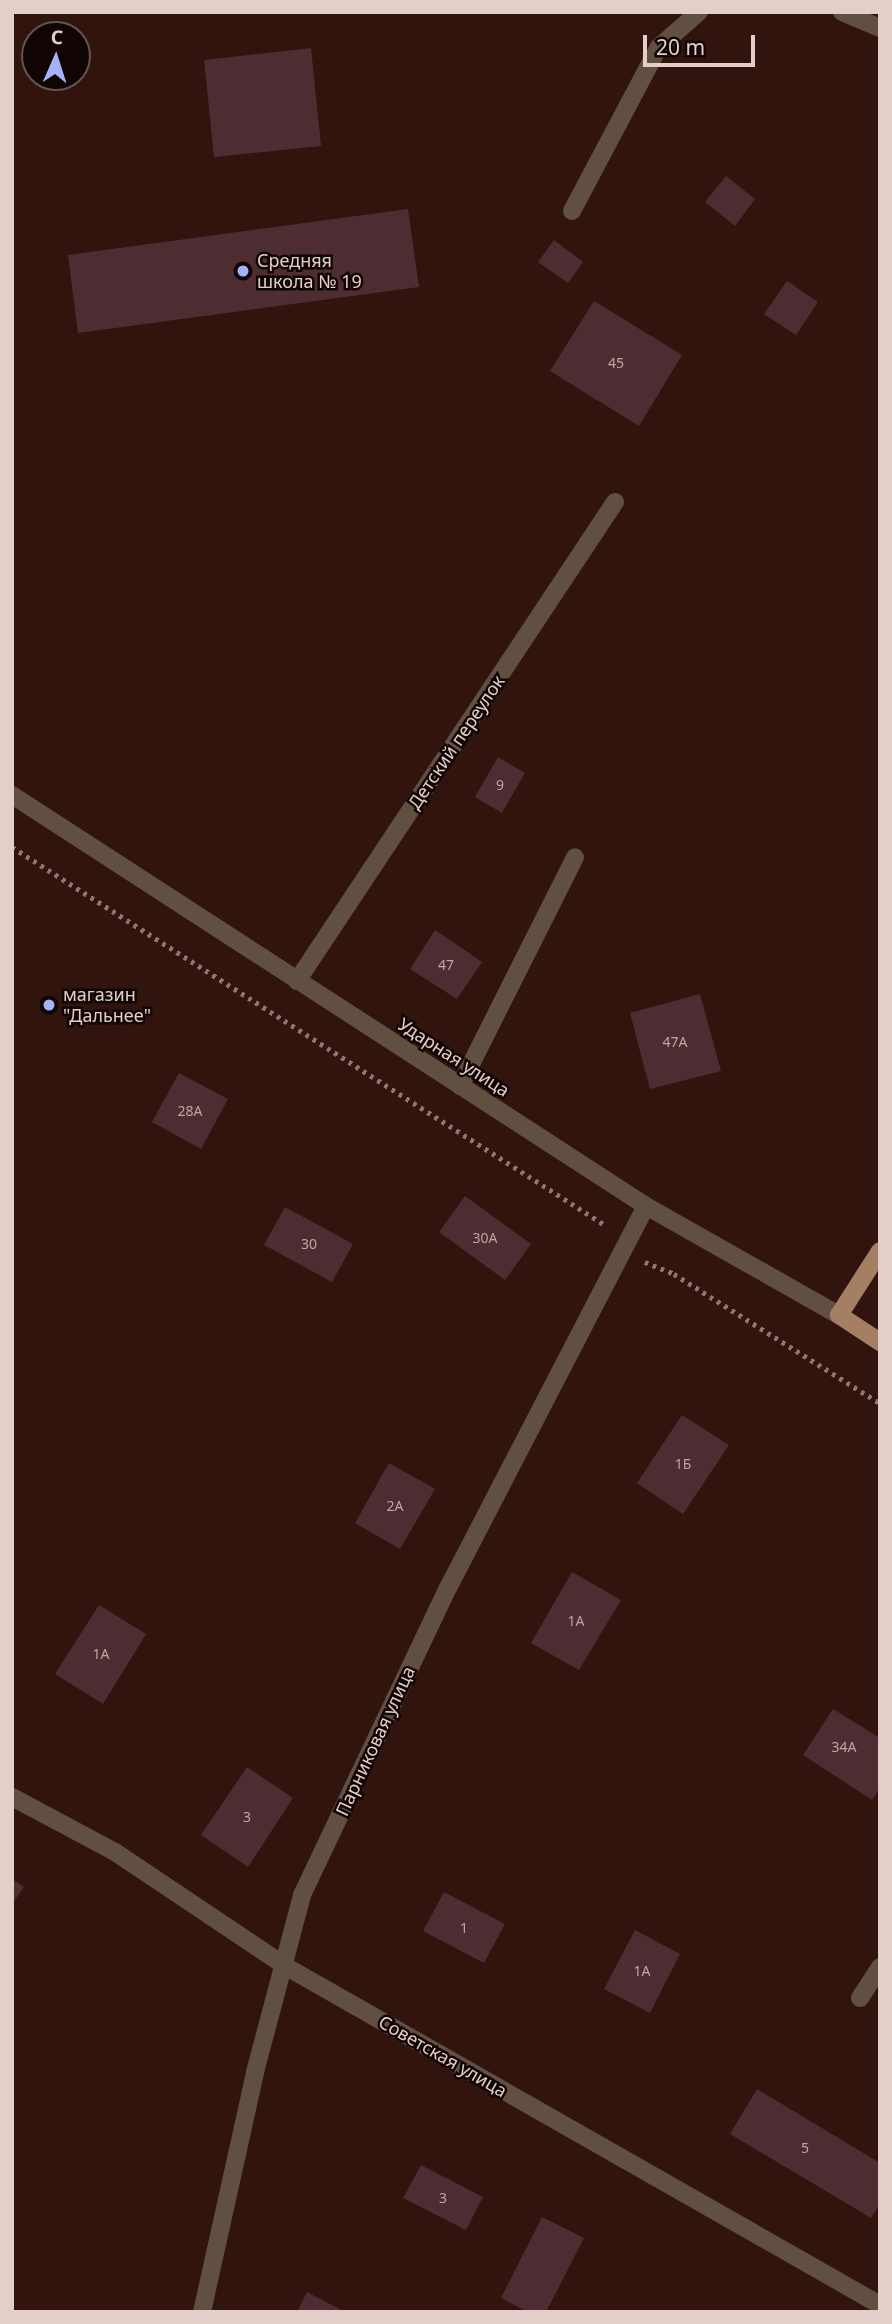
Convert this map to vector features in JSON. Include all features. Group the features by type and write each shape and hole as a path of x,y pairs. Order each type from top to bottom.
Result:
{"main road":[{"path":"839,1315 880,1251"},
{"name":"Ударная улица","path":"839,1315 880,1342"}],"street":[{"path":"572,211 659,47 699,12"},
{"path":"842,12 880,27"},
{"name":"Детский переулок","path":"297,981 615,502"},
{"name":"Ударная улица","path":"12,795 646,1206 839,1315"},
{"path":"460,1086 575,857"},
{"name":"Парниковая улица","path":"202,2312 255,2072 302,1895 448,1588 646,1206"},
{"name":"Советская улица","path":"12,1797 115,1852 285,1966 880,2305"},
{"path":"860,1998 880,1967"}],"path":[{"path":"12,847 609,1228 614,1249 674,1274 880,1403"}],"building":[{"path":"311,48 321,146 214,157 204,60"},
{"path":"726,176 755,199 735,226 705,202"},
{"name":"Средняя школа № 19","path":"408,209 419,287 78,333 68,255"},
{"path":"554,240 583,262 568,283 538,262"},
{"path":"787,281 818,302 796,335 764,314"},
{"path":"594,301 682,355 639,426 550,371"},
{"path":"498,757 525,773 502,813 475,797"},
{"path":"435,930 482,962 457,999 410,969"},
{"path":"700,994 721,1071 650,1089 630,1013"},
{"path":"179,1073 228,1099 201,1149 152,1122"},
{"path":"465,1196 531,1244 505,1280 439,1232"},
{"path":"285,1207 353,1244 332,1282 264,1245"},
{"path":"682,1415 729,1445 683,1514 637,1483"},
{"path":"389,1463 435,1489 400,1549 355,1523"},
{"path":"572,1572 621,1600 579,1670 531,1643"},
{"path":"99,1605 146,1634 103,1704 55,1674"},
{"path":"833,1709 880,1738 880,1788 872,1800 803,1755"},
{"path":"247,1767 293,1798 248,1867 201,1835"},
{"path":"12,1879 24,1887 12,1904"},
{"path":"444,1892 505,1924 484,1963 423,1931"},
{"path":"635,1930 680,1954 650,2013 604,1989"},
{"path":"757,2089 880,2163 880,2204 871,2218 730,2134"},
{"path":"421,2165 483,2197 466,2230 403,2198"},
{"path":"542,2217 584,2238 546,2312 528,2312 501,2298"},
{"path":"307,2292 345,2312 297,2312"}],"place":[{"name":"Средняя школа № 19","path":"243,271"},
{"name":"магазин \"Дальнее\"","path":"49,1005"}]}
